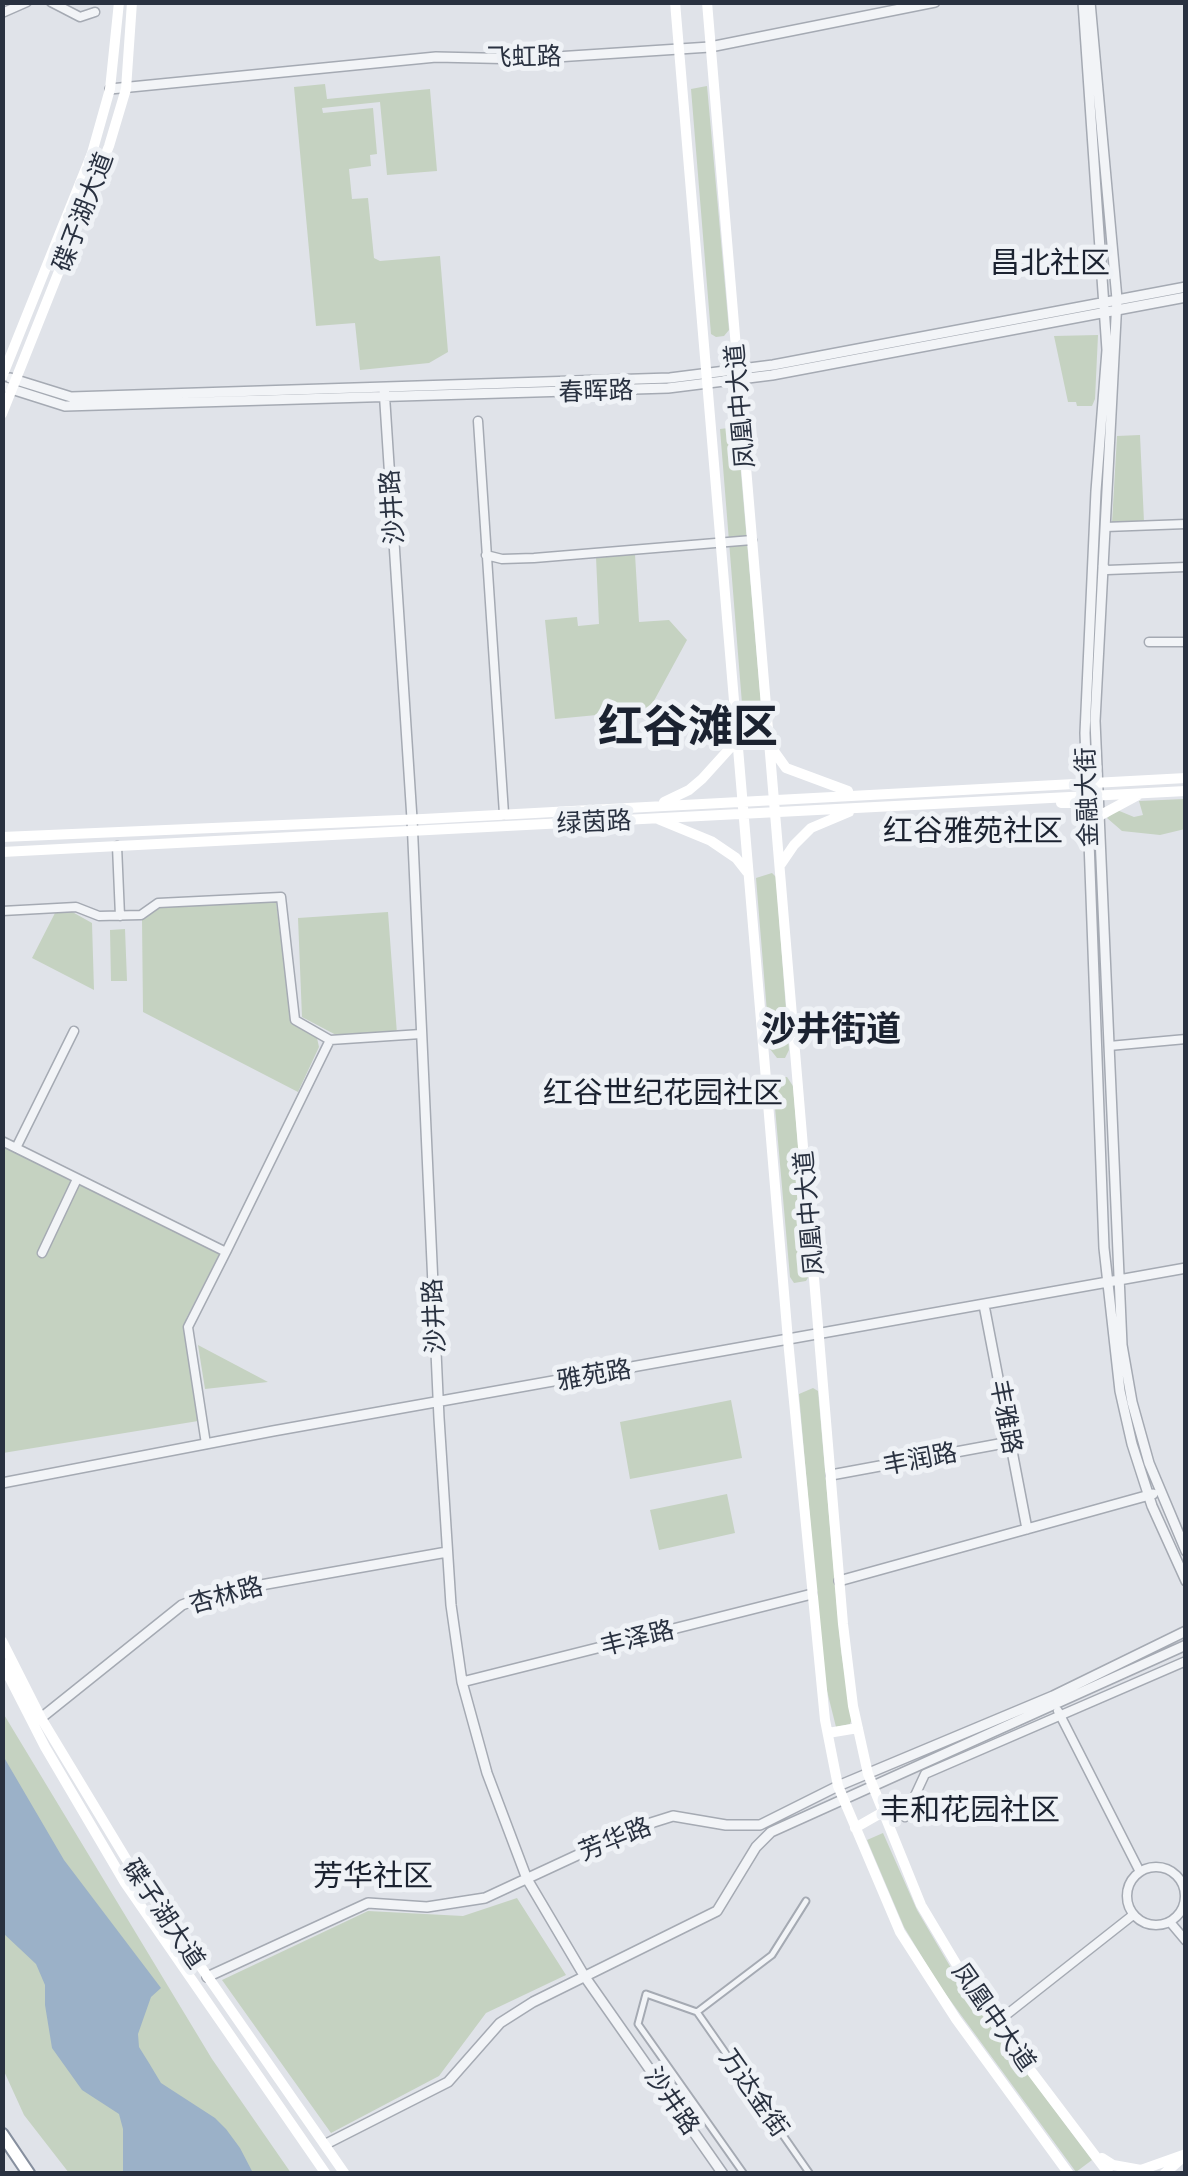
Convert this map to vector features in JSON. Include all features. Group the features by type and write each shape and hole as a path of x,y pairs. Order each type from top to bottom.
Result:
{"highway":[{"path":"2,2134 29,2174"}],"main road":[{"name":"碟子湖大道","path":"3,376 92,153 110,89 119,2"},
{"name":"碟子湖大道","path":"2,414 10,385 109,146 126,89 132,2"},
{"name":"凤凰中大道","path":"675,2 788,1340 828,1732 838,1786 900,1932 1065,2174"},
{"name":"凤凰中大道","path":"707,2 839,1581 858,1728 868,1774 921,1905 996,2024 1109,2174"},
{"path":"656,806 702,779 738,732"},
{"path":"771,747 786,768 802,777 858,794"},
{"name":"绿茵路","path":"2,852 352,834 458,817 504,814 1186,778"},
{"name":"绿茵路","path":"2,836 654,818 1186,791"},
{"path":"1021,800 1032,804 1072,803 1093,815 1140,794"},
{"path":"780,865 812,828 859,808"},
{"path":"654,818 711,841 736,858 749,874"},
{"name":"碟子湖大道","path":"2,1641 41,1718 128,1862 345,2174"},
{"name":"碟子湖大道","path":"2,1663 45,1747 125,1883 326,2174"},
{"path":"828,1732 858,1728"},
{"path":"855,1828 882,1812"},
{"path":"1066,2116 1113,2165 1141,2170 1186,2155"},
{"path":"1164,2174 1186,2155"}],"street":[{"path":"8,8 27,2"},
{"path":"50,2 80,17 95,12"},
{"name":"飞虹路","path":"110,89 436,56 525,59 710,47 935,2"},
{"name":"金融大街","path":"1087,2 1111,306 1092,782"},
{"name":"春晖路","path":"1111,306 1186,286"},
{"name":"春晖路","path":"3,376 10,385 65,406 708,378 1186,296"},
{"name":"金融大街","path":"1111,306 1096,491 1085,733 1093,796 1106,1283 1120,1392 1148,1495 1186,1581"},
{"name":"沙井路","path":"384,392 412,825 447,1552 462,1682 487,1773 527,1879 585,1977 722,2174"},
{"path":"478,422 504,814"},
{"path":"1105,527 1186,524"},
{"path":"486,554 534,558 752,540"},
{"path":"1103,566 1107,570 1186,567"},
{"path":"1149,642 1186,642"},
{"name":"金融大街","path":"1093,815 1109,1046 1122,1345 1132,1402 1160,1492 1186,1551"},
{"path":"117,846 120,916"},
{"path":"2,910 76,907 99,916 142,915 158,903 281,897 296,1020 330,1040 421,1034"},
{"path":"16,1148 74,1031"},
{"path":"1109,1046 1186,1039"},
{"path":"206,1444 188,1327 330,1040"},
{"path":"2,1142 226,1252"},
{"path":"42,1253 77,1179"},
{"name":"雅苑路","path":"2,1484 1186,1268"},
{"name":"丰雅路","path":"984,1305 1027,1529"},
{"name":"丰润路","path":"831,1476 1010,1442"},
{"path":"839,1581 1160,1492"},
{"name":"杏林路","path":"41,1718 182,1605 210,1594 447,1552"},
{"name":"丰泽路","path":"462,1682 812,1594"},
{"name":"芳华路","path":"207,1977 368,1904 454,1905 485,1898 673,1816 726,1825 760,1825 838,1786 1053,1696 1186,1631"},
{"path":"905,1818 925,1774 1186,1644"},
{"path":"326,2144 448,2082 500,2023 533,2002 717,1911 756,1847 771,1832 1057,1710 1186,1660"},
{"path":"1057,1710 1140,1872"},
{"path":"1156,1867 1182,1875 1186,1897 1178,1916 1154,1926 1133,1915 1126,1897 1133,1878 1140,1872 1156,1867"},
{"path":"744,2174 638,2024 646,1994 697,2012 772,1955 806,1901"},
{"path":"996,2024 1133,1915"},
{"path":"1170,1922 1186,1941"},
{"name":"万达金街","path":"697,2012 810,2174"}],"green space":[{"path":"325,84 327,99 430,89 437,171 387,175 380,102 322,108 323,113 373,108 377,154 370,155 371,166 349,169 352,199 368,198 374,258 380,261 440,256 448,352 429,363 360,370 355,323 316,326 294,87"},
{"path":"707,86 729,330 716,337 711,334 691,89"},
{"path":"1098,335 1095,399 1092,406 1077,406 1076,402 1068,402 1054,336"},
{"path":"737,427 764,739 745,741 720,429"},
{"path":"1140,435 1144,522 1112,523 1117,436"},
{"path":"635,554 639,622 669,620 687,640 649,710 555,719 545,620 577,617 578,626 599,624 596,557"},
{"path":"1185,799 1185,829 1160,835 1122,831 1107,818 1117,810 1134,817 1143,815 1139,801"},
{"path":"772,873 776,877 789,1050 785,1058 777,1058 770,1049 756,878"},
{"path":"276,902 292,1024 317,1038 319,1047 298,1092 143,1012 142,919 159,907"},
{"path":"67,909 92,923 94,990 32,958 55,913"},
{"path":"388,912 397,1034 338,1036 302,1017 298,918"},
{"path":"125,929 127,981 111,981 110,930"},
{"path":"777,1077 787,1077 793,1086 809,1276 806,1281 794,1283 790,1277 773,1085"},
{"path":"3,1144 220,1253 186,1319 198,1421 3,1453"},
{"path":"198,1345 268,1382 205,1389"},
{"path":"813,1388 818,1391 841,1651 852,1719 850,1724 836,1727 824,1679 799,1394"},
{"path":"731,1400 742,1458 630,1479 620,1422"},
{"path":"727,1494 735,1533 659,1550 650,1510"},
{"path":"3,1713 212,2059 291,2173 69,2173 24,2115 3,2069"},
{"path":"883,1833 917,1910 961,1985 1092,2160 1076,2172 939,1985 904,1927 867,1840"},
{"path":"517,1898 566,1975 486,2013 439,2076 331,2133 222,1980 368,1911 463,1916"}],"water":[{"path":"2,1754 64,1860 161,1988 151,1997 138,2034 139,2047 161,2083 226,2129 253,2173 123,2171 119,2114 82,2090 52,2048 45,1985 36,1964 3,1933"}],"district":[{"name":"昌北社区","path":"1050,263"},
{"name":"红谷滩区","path":"688,727"},
{"name":"红谷雅苑社区","path":"973,831"},
{"name":"沙井街道","path":"831,1029"},
{"name":"红谷世纪花园社区","path":"663,1093"},
{"name":"丰和花园社区","path":"970,1810"},
{"name":"芳华社区","path":"373,1876"}]}
